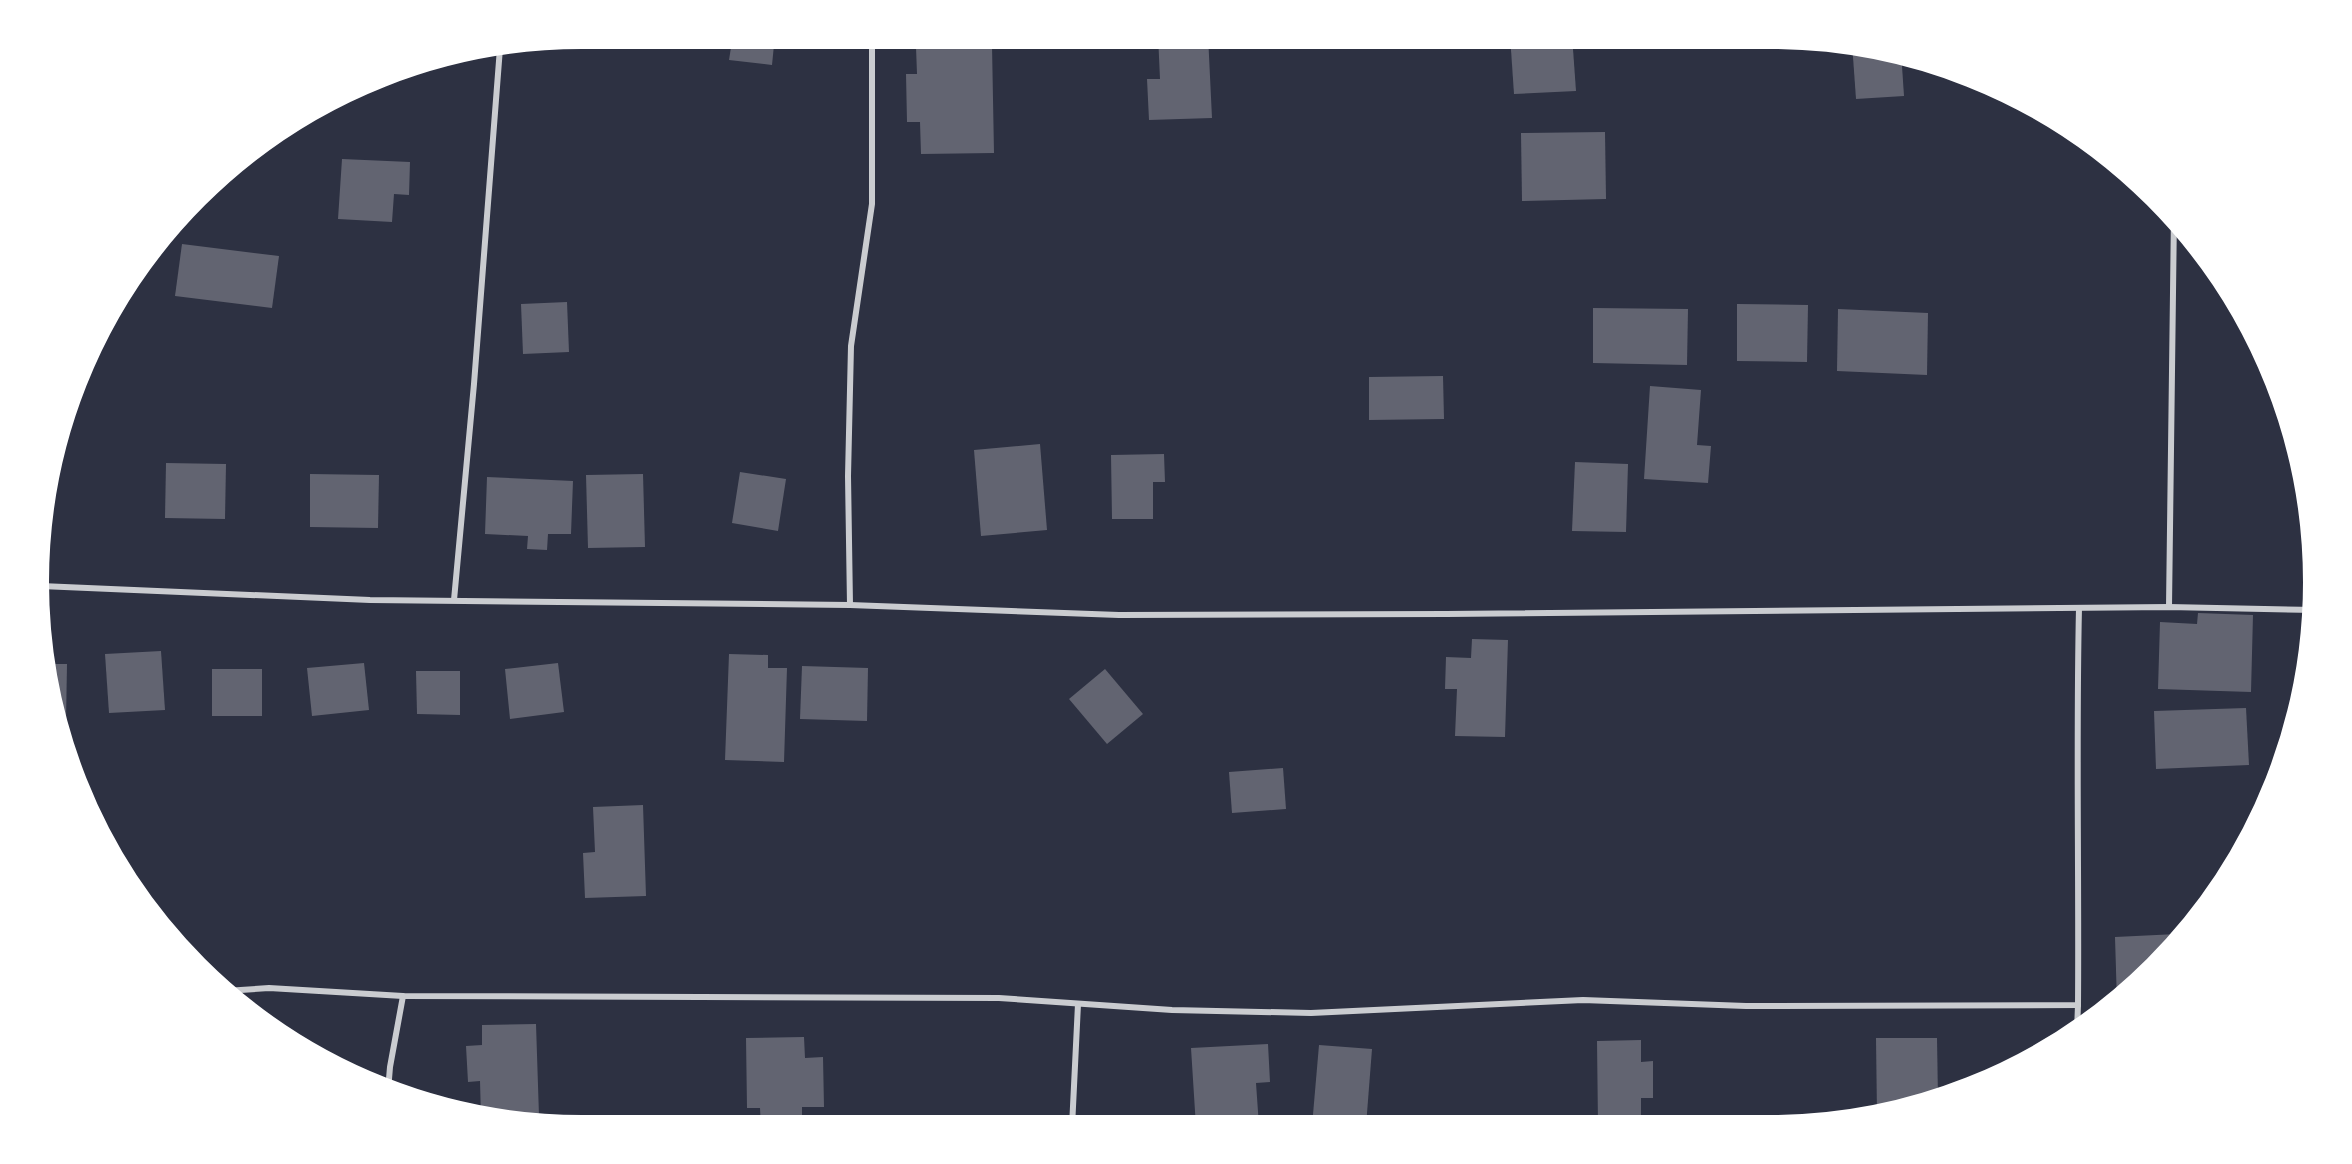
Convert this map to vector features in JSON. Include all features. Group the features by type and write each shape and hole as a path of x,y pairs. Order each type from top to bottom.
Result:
{"street":[{"path":"850,605 848,476 851,346 872,204 873,45"},
{"path":"454,600 474,384 500,52"},
{"path":"2169,607 2174,228"},
{"path":"45,586 370,600 850,605 1119,615 2169,607 2306,610"},
{"path":"2077,1022 2079,608"},
{"path":"233,990 269,988 403,996 987,998 1172,1010 1311,1012 1583,1000 1746,1006 2078,1005"},
{"path":"389,1083 403,996"},
{"path":"1072,1119 1078,1004"}],"building":[{"path":"731,45 774,45 772,65 729,60"},
{"path":"992,45 994,153 921,154 920,122 907,122 906,74 917,74 916,47"},
{"path":"1158,45 1208,45 1212,118 1149,120 1147,79 1160,79"},
{"path":"1511,45 1573,45 1576,91 1514,94"},
{"path":"1853,52 1902,61 1904,96 1856,99"},
{"path":"1605,132 1606,199 1522,201 1521,133"},
{"path":"342,159 410,162 409,195 394,194 392,222 338,219"},
{"path":"182,244 279,256 272,308 175,296"},
{"path":"567,302 569,352 523,354 521,304"},
{"path":"1737,304 1808,305 1807,362 1737,361"},
{"path":"1593,308 1688,309 1687,365 1593,363"},
{"path":"1838,309 1928,313 1927,375 1837,371"},
{"path":"1443,376 1444,419 1369,420 1369,377"},
{"path":"1650,386 1701,390 1697,445 1711,446 1708,483 1644,479"},
{"path":"1040,444 1047,530 981,536 974,450"},
{"path":"1164,454 1165,482 1153,482 1153,519 1112,519 1111,455"},
{"path":"1575,462 1628,464 1626,532 1572,531"},
{"path":"166,463 226,464 225,519 165,518"},
{"path":"740,472 786,479 778,531 732,523"},
{"path":"310,474 379,475 378,528 310,527"},
{"path":"643,474 645,547 588,548 586,475"},
{"path":"487,477 573,481 571,534 548,534 547,550 527,549 528,536 485,534"},
{"path":"2198,613 2253,615 2251,692 2158,689 2160,622 2197,624"},
{"path":"1472,639 1508,640 1505,737 1455,736 1457,689 1445,689 1446,657 1471,658"},
{"path":"161,651 165,710 109,713 105,654"},
{"path":"729,654 768,655 768,668 787,668 784,762 725,760"},
{"path":"364,663 369,710 312,716 307,668"},
{"path":"558,663 564,712 510,719 505,669"},
{"path":"52,664 67,664 66,722 63,721"},
{"path":"802,666 868,668 867,721 800,719"},
{"path":"212,669 262,669 262,716 212,716"},
{"path":"1105,669 1143,714 1107,744 1069,699"},
{"path":"416,671 460,671 460,715 417,714"},
{"path":"2246,708 2249,765 2156,769 2154,711"},
{"path":"1283,768 1286,809 1232,813 1229,772"},
{"path":"643,805 646,896 585,898 583,853 595,852 593,807"},
{"path":"2176,934 2150,962 2117,992 2115,937"},
{"path":"536,1024 539,1116 481,1110 480,1081 468,1082 466,1046 482,1045 482,1025"},
{"path":"804,1037 805,1058 823,1057 824,1107 802,1107 802,1119 761,1119 760,1108 747,1108 746,1038"},
{"path":"1876,1038 1937,1038 1938,1093 1877,1109"},
{"path":"1641,1040 1641,1062 1653,1061 1653,1098 1641,1098 1641,1119 1598,1119 1597,1041"},
{"path":"1268,1044 1270,1082 1256,1083 1259,1119 1195,1119 1191,1048"},
{"path":"1319,1045 1372,1049 1367,1119 1313,1119"}]}
